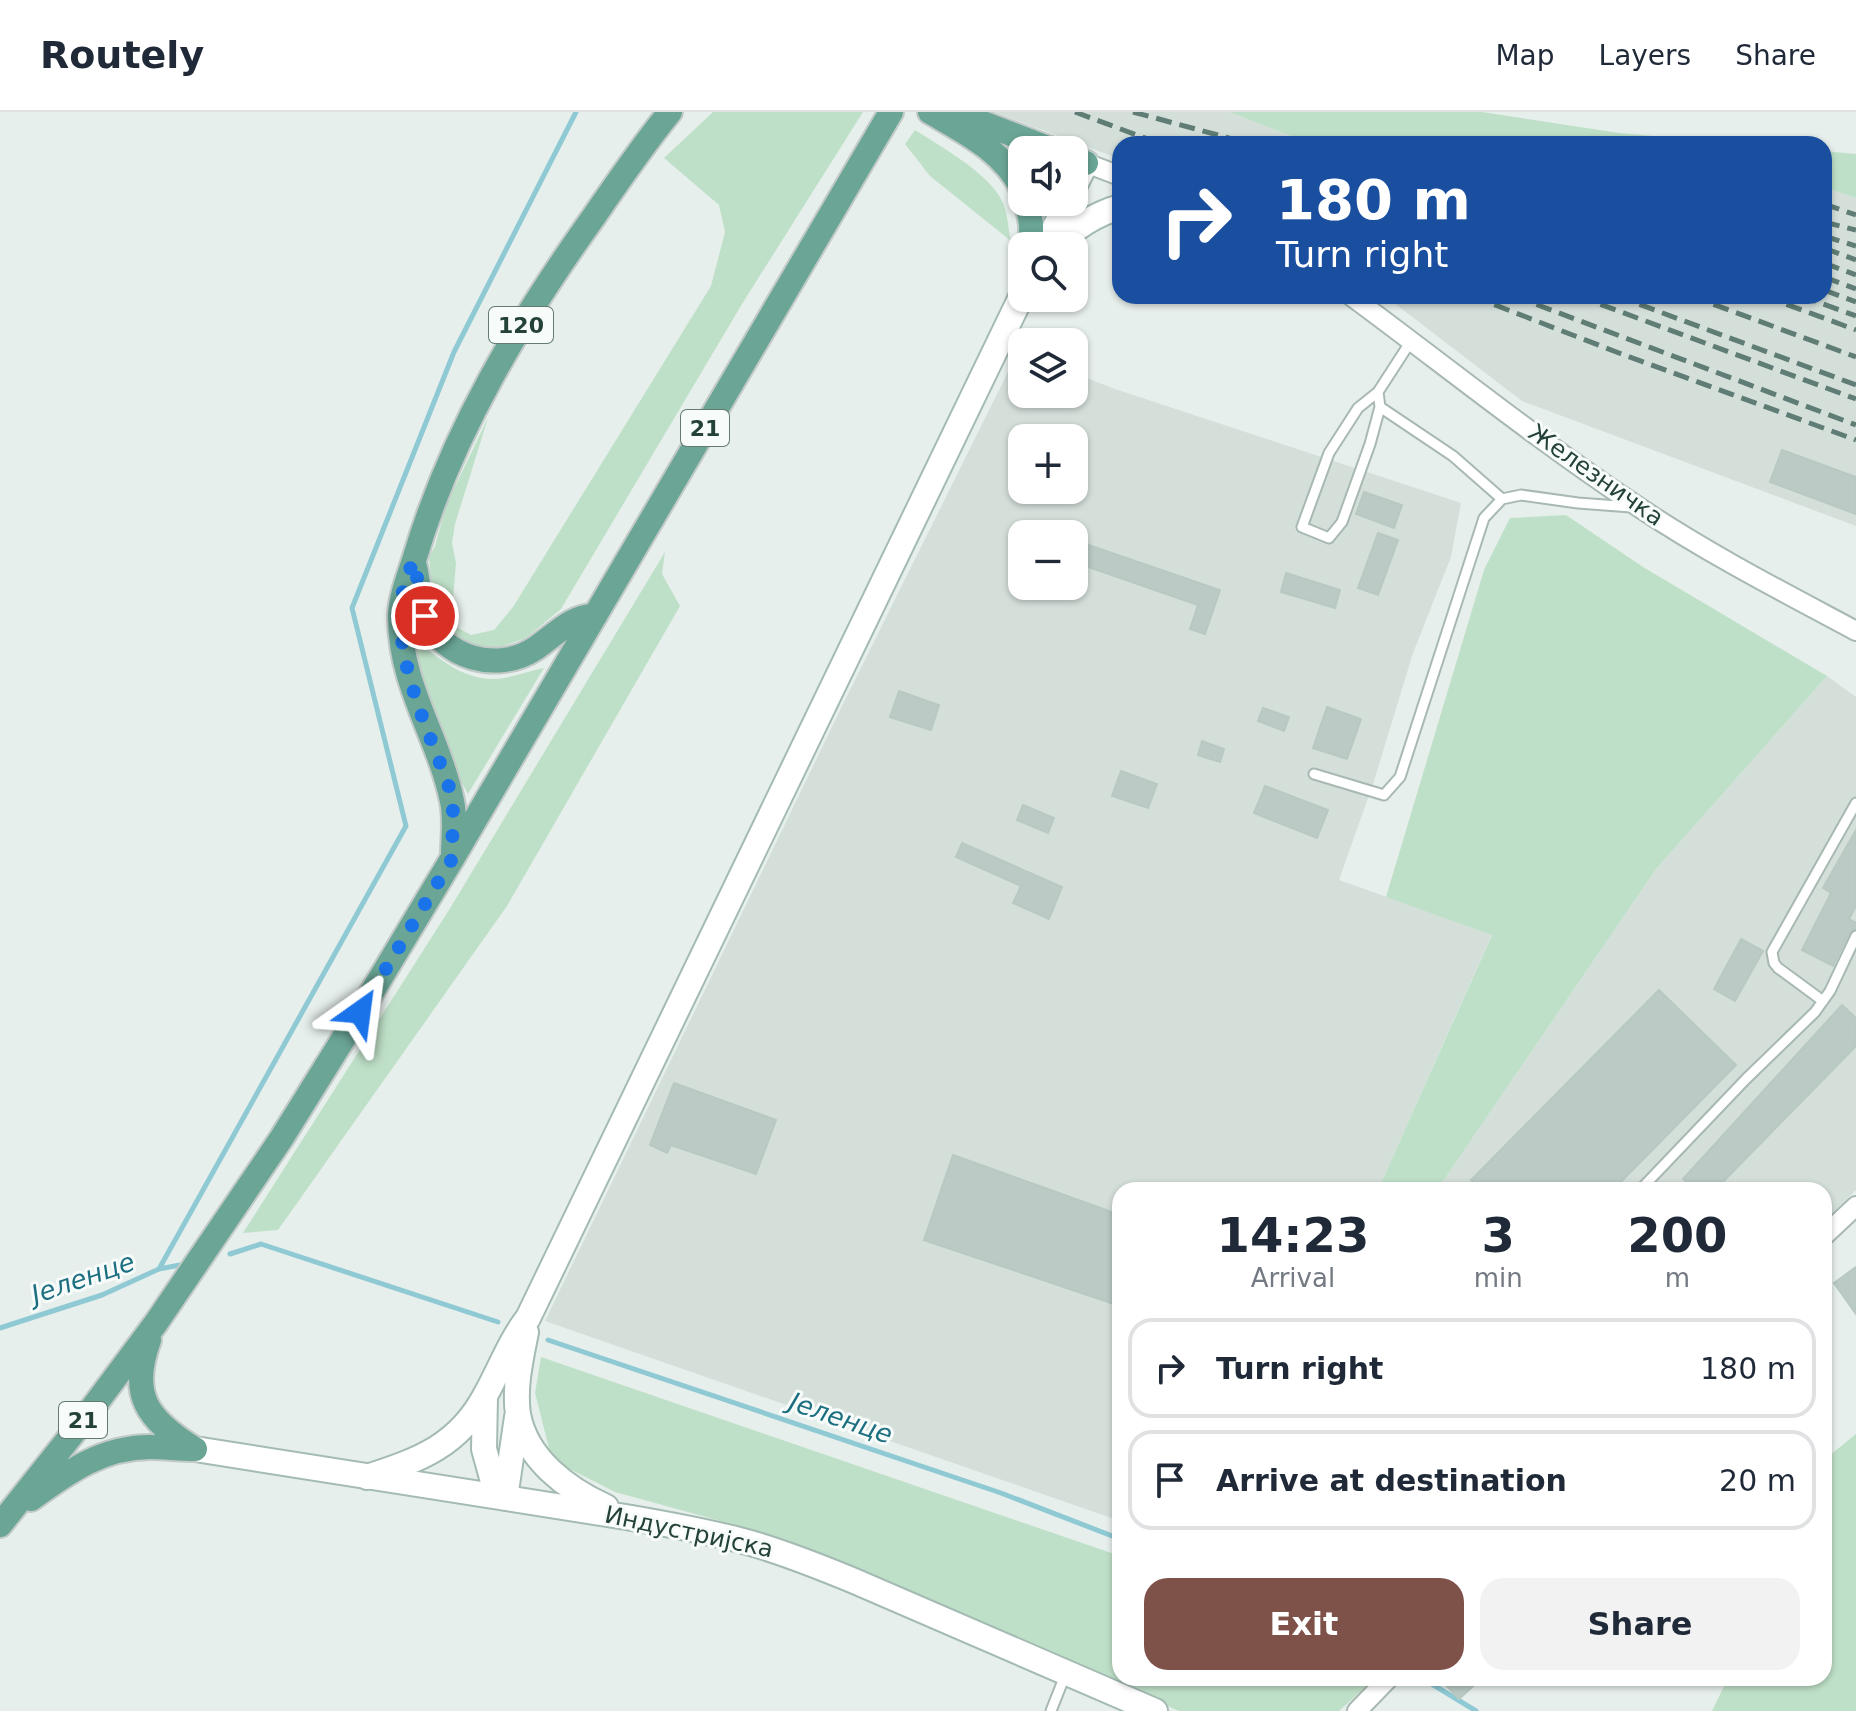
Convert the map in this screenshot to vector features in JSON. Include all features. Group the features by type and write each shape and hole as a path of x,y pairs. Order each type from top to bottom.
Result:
{"main road":[{"name":"120","path":"452,859 453,805 449,787 409,680 400,614 407,579 423,526 446,469 510,343 568,252 670,112"},
{"name":"21","path":"4,1520 156,1323 281,1139 452,859 891,112"},
{"path":"930,112 988,147 1008,167"},
{"path":"954,112 1017,136"},
{"path":"1074,232 1086,222 1112,211"},
{"path":"367,1477 406,1465 437,1448 463,1427 485,1397 518,1330 528,1318 1014,312"},
{"path":"414,561 417,589 425,616 438,637 467,656 493,661 521,656 533,651 577,618 595,616"},
{"path":"501,1497 518,1413 519,1374 528,1318"},
{"path":"156,1323 141,1366 144,1397 148,1408 164,1428 195,1449"},
{"path":"485,1397 484,1449 501,1497"},
{"path":"518,1413 529,1443 553,1474 584,1497 626,1517"},
{"path":"4,1520 72,1469 110,1453 150,1447 195,1449"},
{"name":"Индустријска","path":"195,1449 716,1534 789,1555 852,1580 1155,1711"}],"street":[{"path":"1088,163 1112,173"},
{"name":"Железничка","path":"1362,304 1639,508 1736,567 1856,631"},
{"path":"1832,1228 1856,1206"},
{"path":"1357,1711 1381,1686"}],"lane":[{"path":"1378,392 1380,407 1370,444 1342,522 1329,538 1302,527 1329,453 1358,408 1378,392 1411,341"},
{"path":"1380,407 1453,456 1502,499"},
{"path":"1314,774 1384,795 1400,777 1484,518 1502,499 1521,495 1639,508"},
{"path":"1823,1001 1778,968 1772,952 1856,803"},
{"path":"1648,1182 1746,1079 1806,1022 1823,1001 1856,936"},
{"path":"1051,1711 1066,1673"}],"shaded area":[{"path":"994,112 1229,112 1291,136 1112,136 1112,156 1088,147 1088,136 1058,136"},
{"path":"1832,190 1856,198 1856,526 1522,401 1395,304 1832,304"},
{"path":"1008,372 1008,408 1088,408 1088,378 1461,503 1451,557 1413,653 1374,781 1339,880 1492,934 1382,1182 1112,1182 1112,1518 545,1321 842,706"},
{"path":"1827,676 1856,697 1856,1190 1832,1213 1832,1182 1442,1182 1656,869"}],"green space":[{"path":"713,112 863,112 742,304 561,609 526,638 504,646 483,650 453,642 434,608 429,557 447,503 488,418 452,543 456,563 451,624 471,635 494,630 513,607 711,286 725,232 719,205 664,158"},
{"path":"1229,112 1482,112 1653,136 1291,136"},
{"path":"915,130 988,182 1003,203 1008,239 930,176 905,144"},
{"path":"1832,152 1856,154 1856,198 1832,190"},
{"path":"1566,515 1643,567 1827,676 1656,869 1442,1182 1382,1182 1492,935 1386,897 1484,570 1510,518"},
{"path":"665,552 662,574 680,606 507,906 278,1230 243,1233 449,910"},
{"path":"412,637 450,666 471,676 495,679 544,668 468,794 451,763 414,659"},
{"path":"541,1357 1112,1553 1112,1682 788,1543 615,1492 552,1460 535,1393"},
{"path":"1856,1434 1856,1711 1712,1711 1724,1686 1832,1686 1832,1454"},
{"path":"1121,1686 1366,1686 1339,1711 1179,1711"}],"building":[{"path":"1782,450 1856,477 1856,514 1770,482"},
{"path":"1364,492 1402,505 1394,528 1356,514"},
{"path":"1378,533 1398,540 1378,595 1358,588"},
{"path":"1088,545 1220,590 1205,634 1190,629 1198,605 1088,567"},
{"path":"1286,573 1340,590 1335,608 1281,592"},
{"path":"899,691 939,705 931,730 890,717"},
{"path":"1327,707 1361,719 1347,759 1313,748"},
{"path":"1263,708 1289,717 1284,731 1258,721"},
{"path":"1202,741 1224,749 1220,762 1198,755"},
{"path":"1121,771 1157,784 1148,808 1112,796"},
{"path":"1265,786 1328,810 1317,838 1254,813"},
{"path":"1023,805 1054,818 1048,833 1017,820"},
{"path":"1856,830 1856,906 1849,919 1856,923 1856,929 1849,933 1833,966 1802,950 1831,893 1823,888"},
{"path":"962,843 1062,887 1049,919 1013,903 1021,886 956,857"},
{"path":"1741,939 1763,951 1735,1001 1714,989"},
{"path":"1659,990 1736,1065 1621,1182 1471,1180"},
{"path":"1842,1005 1856,1018 1856,1046 1723,1182 1686,1182 1683,1179"},
{"path":"674,1083 776,1120 756,1174 671,1145 667,1153 650,1145"},
{"path":"953,1155 1112,1212 1112,1303 924,1240"},
{"path":"1856,1267 1856,1314 1834,1283"},
{"path":"1447,1686 1473,1686 1459,1699"}],"waterway":[{"path":"159,1269 406,826 352,608 454,352 576,112"},
{"name":"Јеленце","path":"230,1254 261,1244 498,1322"},
{"name":"Јеленце","path":"0,1328 102,1295 159,1269 180,1265"},
{"name":"Јеленце","path":"548,1340 1001,1493 1112,1536"},
{"name":"Јеленце","path":"1435,1686 1476,1711"}],"railway":[{"path":"1075,112 1140,136"},
{"path":"1133,112 1222,136"},
{"path":"1832,207 1856,215"},
{"path":"1832,224 1856,230"},
{"path":"1832,238 1856,246"},
{"path":"1832,251 1856,260"},
{"path":"1832,266 1856,275"},
{"path":"1832,280 1856,289"},
{"path":"1832,293 1856,302"},
{"path":"1493,304 1856,440"},
{"path":"1535,304 1856,425"},
{"path":"1600,304 1856,399"},
{"path":"1638,304 1856,385"},
{"path":"1713,304 1856,357"},
{"path":"1786,304 1856,330"},
{"path":"1823,304 1856,316"}],"route":[{"path":"360,1012 452,859 454,824 449,787 409,680 405,660 400,614 409,569 414,561 417,589 425,616"}]}
